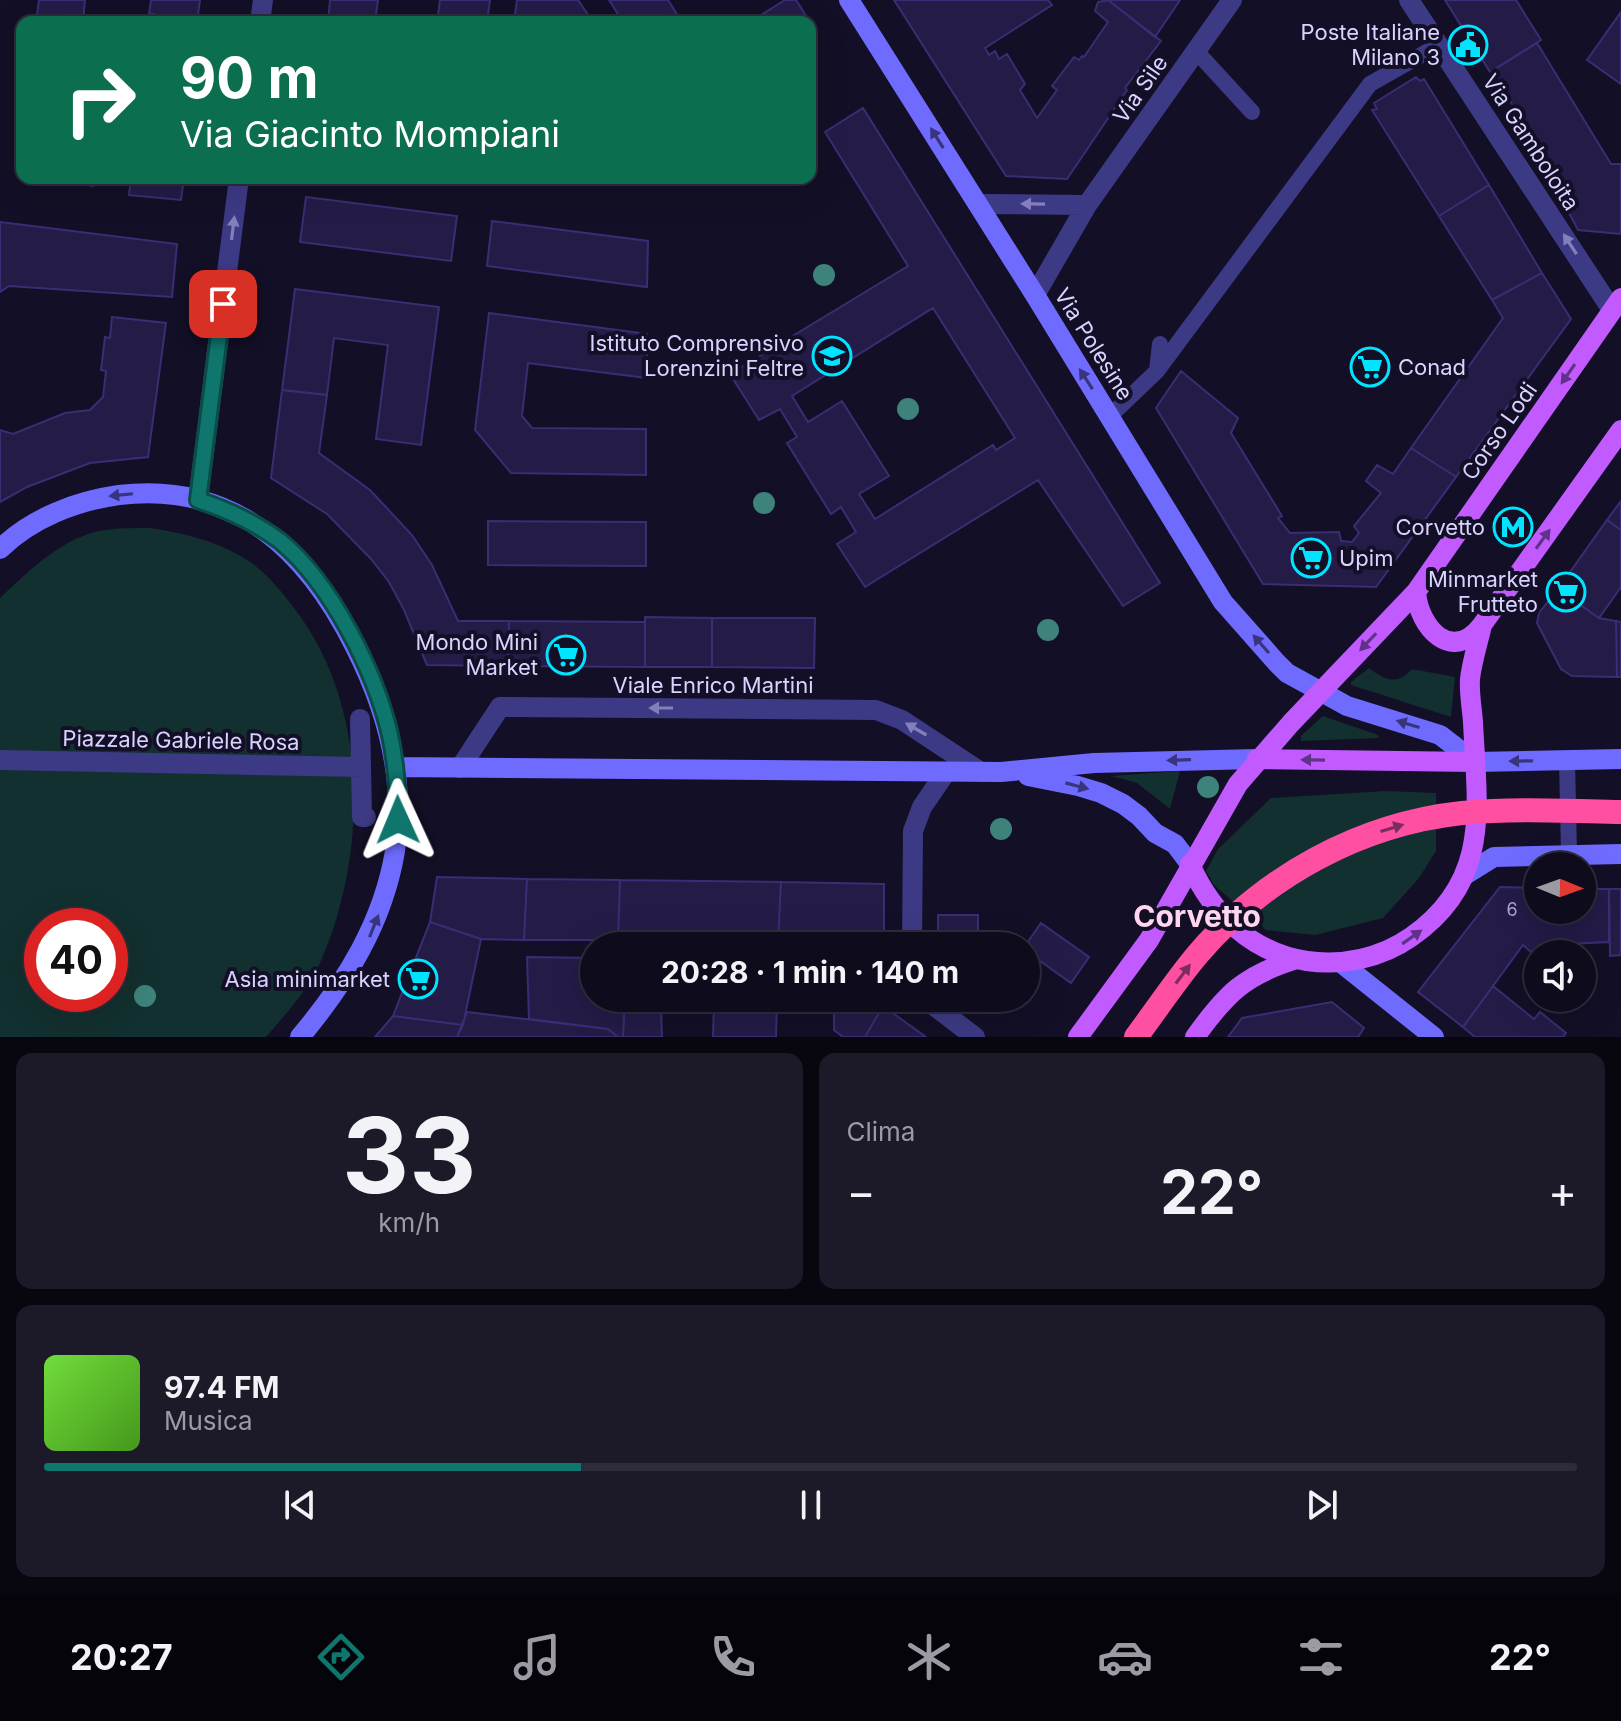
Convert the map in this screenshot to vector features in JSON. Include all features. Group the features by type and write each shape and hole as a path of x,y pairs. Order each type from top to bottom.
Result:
{"highway":[{"path":"1136,1037 1198,954 1241,910 1289,874 1343,845 1402,825 1461,813 1621,812"}],"main road":[{"name":"Corso Lodi","path":"1257,759 1416,592 1617,304"},
{"path":"1416,592 1417,609 1424,622 1439,637 1465,639 1476,632 1621,430"},
{"path":"1190,864 1208,899 1239,932 1267,948 1297,959 1340,962 1382,953 1413,936 1439,914 1465,875 1477,833 1470,679 1482,625"},
{"path":"1078,1037 1149,940 1223,807 1257,759 1475,762"},
{"path":"1195,1037 1222,1000 1246,980 1297,959"}],"street":[{"name":"Via Polesine","path":"849,0 1223,602 1287,673 1347,706 1440,735 1475,762"},
{"name":"Via Sile","path":"1035,295 1087,205 1232,0"},
{"name":"Via Gamboloita","path":"1409,0 1617,304"},
{"path":"198,500 238,184"},
{"path":"978,204 1087,205"},
{"path":"0,549 23,530 72,506 131,494 165,494 222,508 263,529 302,562 320,585 351,638 381,702 396,767 398,820 395,849 367,943 339,987 300,1037"},
{"name":"Viale Enrico Martini","path":"460,768 500,707 876,710 902,720 991,772"},
{"path":"360,719 362,817 366,817"},
{"path":"396,767 991,772 1094,763 1257,759"},
{"path":"1475,762 1621,759"},
{"name":"Piazzale Gabriele Rosa","path":"0,760 361,767"},
{"path":"912,932 913,831 922,807 946,772"},
{"path":"991,772 1049,779 1101,793 1123,804 1155,833 1175,844 1190,864"},
{"path":"1596,854 1621,854"},
{"path":"1465,875 1494,857 1524,856"},
{"path":"1340,962 1434,1037"},
{"path":"942,1012 975,1037"}],"lane":[{"path":"1110,416 1157,371 1370,84 1439,45"},
{"path":"1196,51 1252,112"},
{"path":"1157,371 1160,344"},
{"path":"1567,760 1569,852"}],"green space":[{"path":"121,528 175,532 224,548 254,565 294,608 319,647 337,689 348,735 354,781 353,829 347,875 336,920 320,963 296,1002 266,1037 0,1037 0,598 61,547 90,534"},
{"path":"1369,668 1391,679 1401,678 1412,669 1455,677 1451,717 1351,685"},
{"path":"1323,716 1378,735 1379,738 1301,741 1301,736"},
{"path":"1180,771 1170,809 1137,783 1112,776"},
{"path":"1386,791 1436,793 1436,851 1419,878 1383,918 1315,935 1266,930 1214,885 1206,871 1218,849 1271,798"}],"building":[{"path":"39,0 85,0 84,16 37,16"},
{"path":"151,0 200,0 198,16 149,14"},
{"path":"330,0 378,0 376,16 329,16"},
{"path":"440,0 490,0 488,16 438,16"},
{"path":"517,0 578,0 589,16 515,16"},
{"path":"609,0 668,0 678,16 619,16"},
{"path":"785,0 796,0 806,16 760,16"},
{"path":"894,0 1048,0 1052,5 985,48 989,55 995,51 999,59 1007,54 1025,84 1020,90 1037,118 1057,90 1052,86 1074,57 1079,60 1084,57 1108,22 1095,11 1098,2 1108,0 1161,41 1125,88 1127,90 1067,179 1006,176"},
{"path":"1108,0 1180,0 1155,37"},
{"path":"1445,0 1516,0 1541,40 1490,72"},
{"path":"1621,12 1621,84 1587,60"},
{"path":"1537,43 1611,164 1621,164 1621,234 1578,230 1494,70"},
{"path":"1416,77 1420,81 1424,79 1489,185 1439,216 1372,110 1377,109 1374,103"},
{"path":"863,108 1160,583 1123,606 1038,480 865,587 837,544 856,532 841,507 831,514 787,443 797,437 780,409 759,420 730,374 908,266 825,132","holes":["933,308 1015,438 996,450 993,445 875,519 859,494 889,476 842,401 808,422 792,396"]},
{"path":"130,184 183,184 181,200 129,195"},
{"path":"1489,185 1542,273 1492,300 1439,216"},
{"path":"306,197 457,216 451,261 300,242"},
{"path":"492,221 648,241 647,287 487,266"},
{"path":"0,222 177,244 172,297 9,286 0,292"},
{"path":"1542,273 1571,319 1456,477 1411,448 1503,318 1492,300"},
{"path":"295,289 439,307 421,445 376,439 388,345 334,338 327,395 282,390"},
{"path":"489,313 647,334 647,378 528,363 522,416 532,428 646,429 646,475 511,473 475,430"},
{"path":"112,317 166,323 148,457 90,463 27,487 0,502 0,430 13,434 65,413 90,410 103,397 106,371 101,370 105,337 110,338"},
{"path":"1181,371 1238,418 1231,433 1282,516 1278,518 1290,533 1339,532 1341,541 1352,542 1359,533 1354,526 1381,493 1366,481 1377,465 1393,474 1411,448 1456,477 1376,587 1263,584 1156,408"},
{"path":"282,390 327,395 319,453 370,490 412,535 432,565 458,621 509,621 508,666 427,665 404,610 389,582 371,559 327,514 271,478"},
{"path":"1621,501 1621,530 1607,520"},
{"path":"1607,520 1621,530 1621,587 1599,618 1558,589"},
{"path":"488,521 646,522 646,566 488,565"},
{"path":"1558,589 1599,618 1616,621 1617,677 1572,676 1561,669 1537,623 1539,613"},
{"path":"645,617 712,618 712,667 645,667"},
{"path":"712,618 815,618 814,668 712,667"},
{"path":"509,621 645,622 645,667 508,666"},
{"path":"1616,621 1621,622 1621,677 1617,677"},
{"path":"437,877 527,879 524,940 481,939 430,922"},
{"path":"527,879 620,880 618,932 580,932 580,940 524,940"},
{"path":"620,880 781,882 778,932 618,932"},
{"path":"781,882 884,884 884,932 778,932"},
{"path":"1500,887 1524,888 1524,924 1596,924 1596,889 1609,889 1609,942 1524,940 1524,946 1463,1027 1418,992"},
{"path":"1609,889 1621,889 1621,955 1610,956"},
{"path":"938,915 978,915 978,932 938,932"},
{"path":"430,922 481,939 463,1025 393,1016"},
{"path":"1041,923 1089,957 1071,983 1040,961 1040,932 1035,932"},
{"path":"527,957 580,958 580,1012 624,1012 623,1037 608,1029 529,1019"},
{"path":"1493,986 1534,1019 1540,1012 1566,1033 1563,1037 1475,1037 1463,1027"},
{"path":"1332,1002 1364,1028 1358,1037 1228,1037 1242,1018"},
{"path":"467,1012 608,1029 618,1037 457,1037"},
{"path":"624,1012 661,1012 662,1037 623,1037"},
{"path":"714,1012 777,1012 776,1037 713,1037"},
{"path":"834,1012 880,1012 865,1037 843,1037 834,1030"},
{"path":"880,1012 891,1012 926,1037 865,1037"},
{"path":"393,1016 463,1025 457,1037 375,1037"}],"place":[{"name":"Poste Italiane Milano 3","path":"1468,45"},
{"name":"Istituto Comprensivo Lorenzini Feltre","path":"832,356"},
{"name":"Conad","path":"1370,367"},
{"name":"Corvetto","path":"1513,527"},
{"name":"Upim","path":"1311,558"},
{"name":"Minmarket Frutteto","path":"1566,592"},
{"name":"Mondo Mini Market","path":"566,655"},
{"name":"Asia minimarket","path":"418,979"}],"district":[{"name":"Corvetto","path":"1197,917"}],"route":[{"path":"223,304 198,500 245,518 263,529 302,562 320,585 351,638 381,702 396,767 398,820"}]}
